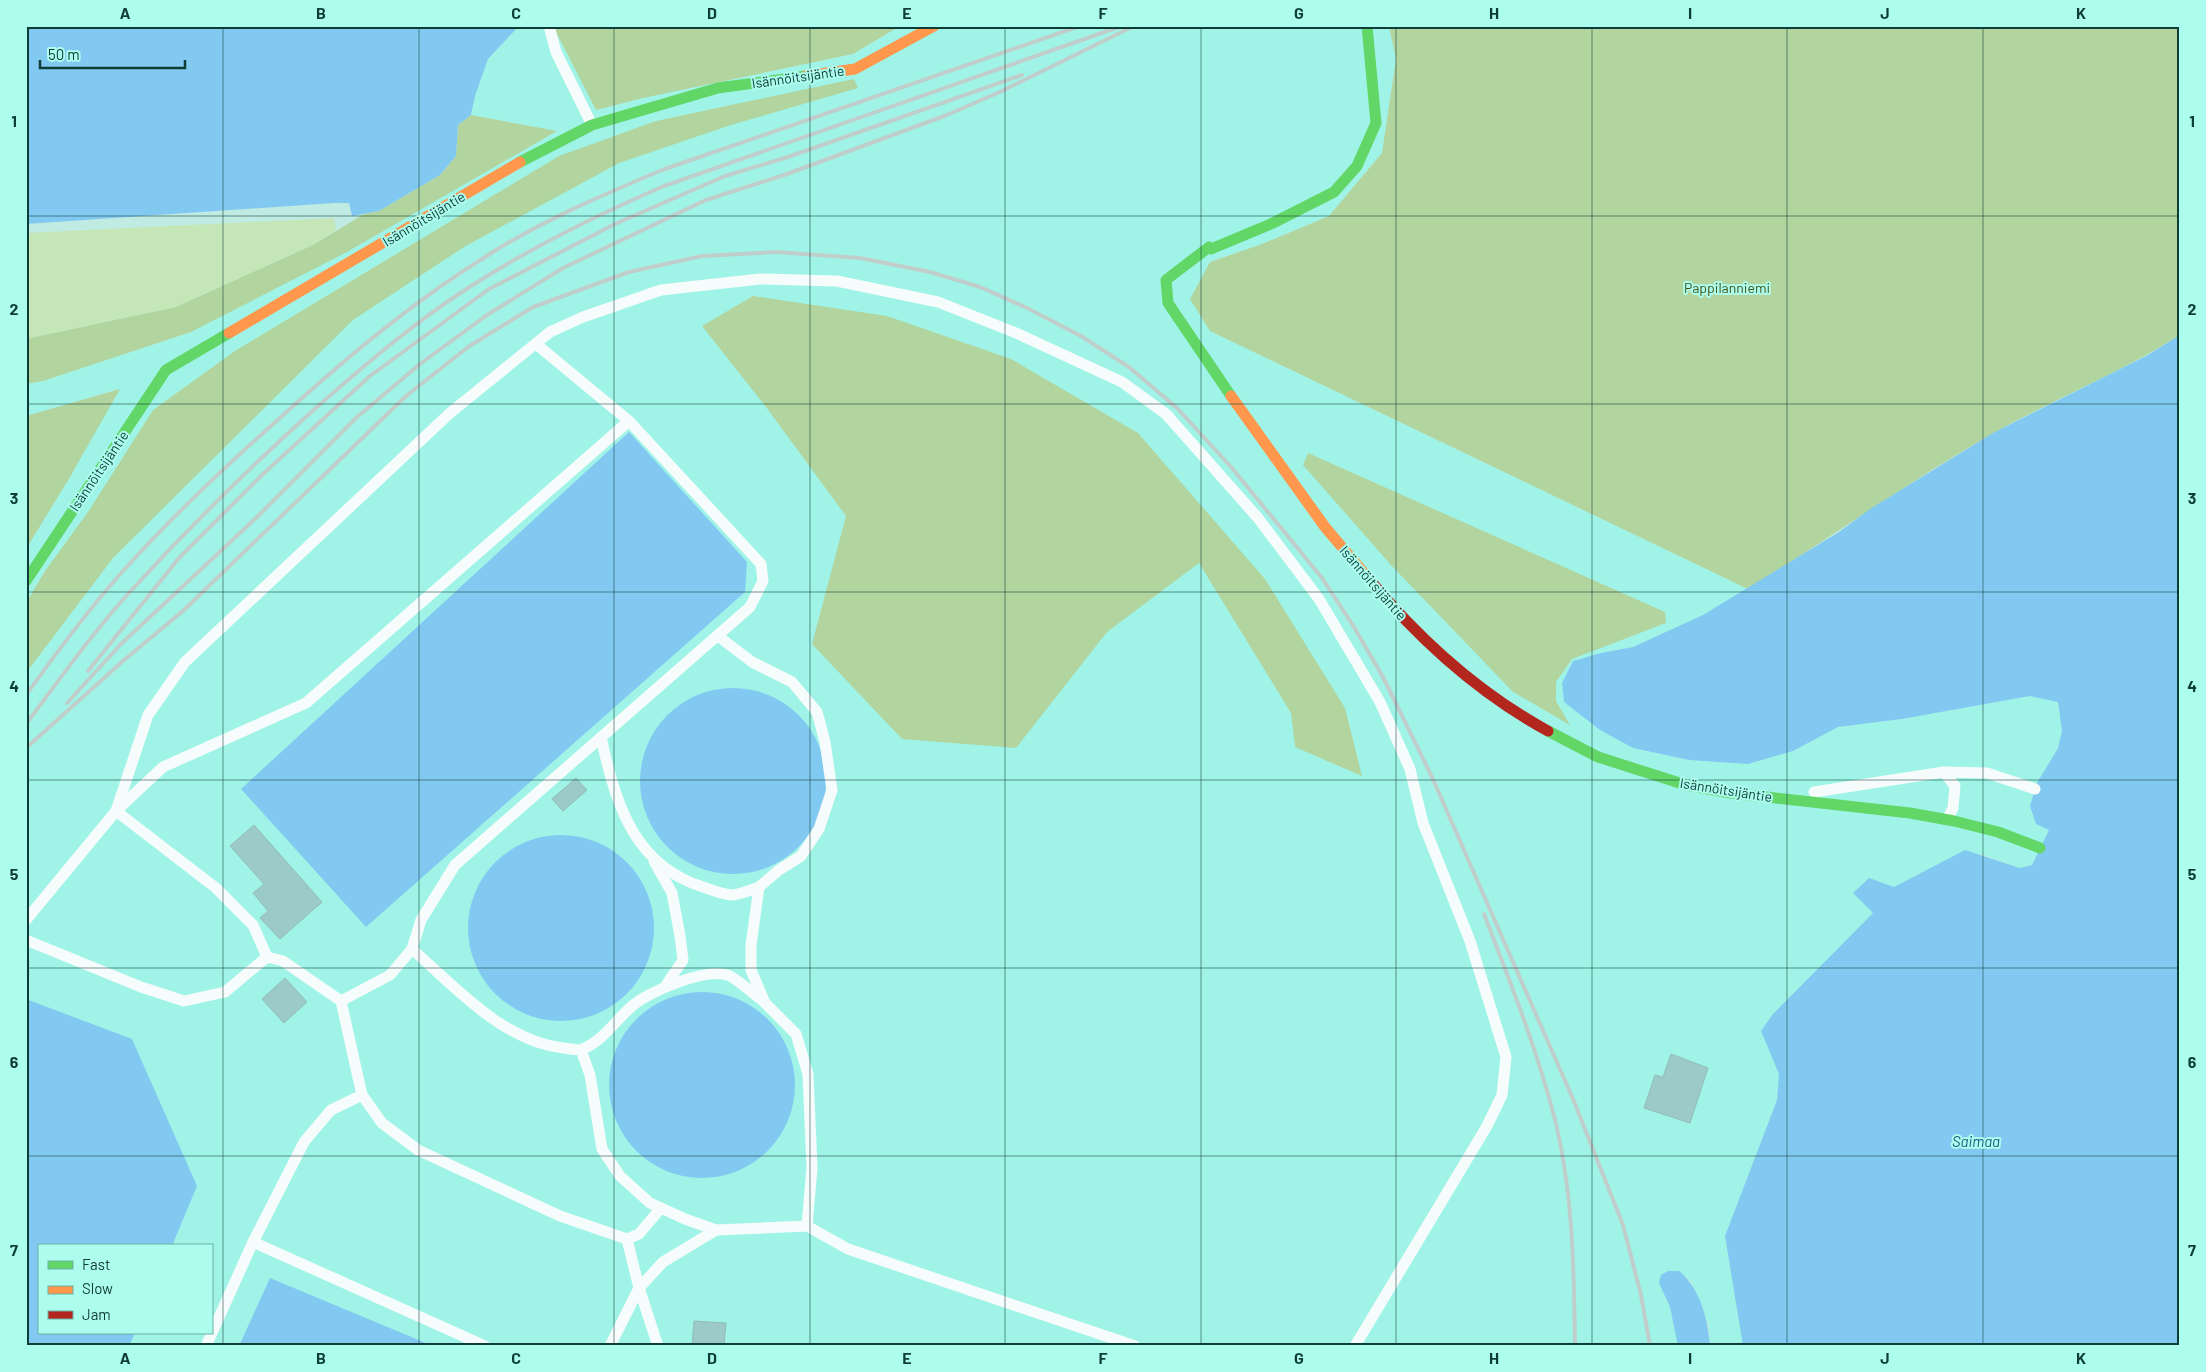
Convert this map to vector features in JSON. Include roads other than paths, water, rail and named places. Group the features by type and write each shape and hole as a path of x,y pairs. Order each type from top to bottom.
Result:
{"street":[{"name":"Isännöitsijäntie","path":"26,581 166,370 529,157 592,125 718,88 855,69 934,26"},
{"name":"Isännöitsijäntie","path":"1367,26 1376,123 1357,166 1334,192 1273,223 1211,248 1209,247 1166,280 1168,303 1281,466 1383,598 1444,659 1529,723 1611,764 1686,785 1768,797 1878,807 1948,818 1986,827 2040,848"}],"lane":[{"path":"549,26 556,52 592,125"},
{"path":"116,811 148,715 185,662 450,413 550,332 583,317 661,290 760,279 837,281 938,302 1016,332 1122,382 1166,414 1258,518 1319,599 1384,710 1410,769 1423,823 1470,940 1506,1057 1502,1095 1487,1126 1355,1346"},
{"path":"342,1002 390,975 412,949 421,920 455,865 750,608 763,580 761,564 629,421 536,344"},
{"path":"26,920 116,811 163,767 306,703 629,421"},
{"path":"652,858 678,877 705,888 733,895 759,887 779,870 801,856 819,829 832,790 825,742 817,712 792,682 752,662 718,636"},
{"path":"601,737 611,786 630,828 652,858 672,893 680,936 682,960 666,985"},
{"path":"1944,772 1955,786 1953,808 1948,818"},
{"path":"1768,797 1863,786 1944,772 1987,773 2036,789"},
{"path":"116,811 216,888 253,925 267,957"},
{"path":"759,887 751,945 751,970 765,1003"},
{"path":"26,940 141,987 184,1001 225,992 267,957"},
{"path":"412,949 485,1013 513,1030 555,1047 581,1050 602,1036 633,1005 666,985 700,976 728,975 765,1003 796,1034 808,1074 812,1168 807,1226"},
{"path":"267,957 282,961 342,1002 362,1095 382,1123 418,1150 560,1216 626,1238 639,1234 660,1208"},
{"path":"581,1050 590,1075 602,1148 620,1176 650,1203 716,1230 807,1226 848,1248 1135,1346"},
{"path":"212,1333 253,1242 304,1142 331,1110 362,1095"},
{"path":"610,1346 639,1288 663,1262 716,1230"},
{"path":"626,1238 639,1288 658,1346"},
{"path":"253,1242 484,1346"},
{"path":"206,1346 211,1334"}],"water":[{"path":"26,26 519,26 488,59 475,96 471,115 458,125 456,156 440,175 379,211 352,216 349,203 334,203 26,224"},
{"name":"Saimaa","path":"2180,335 2180,1346 1743,1346 1725,1236 1777,1100 1779,1074 1761,1031 1773,1014 1873,913 1853,893 1869,878 1894,887 1965,850 2020,868 2032,865 2049,830 2036,824 2030,806 2037,783 2058,748 2062,731 2058,702 2030,696 1902,719 1838,727 1793,751 1748,764 1689,760 1633,748 1600,730 1564,702 1562,683 1573,661 1633,647 1703,615 1839,532 1870,509 1993,433 2146,356"},
{"path":"629,432 747,562 745,592 366,927 241,789"},
{"path":"724,688 742,688 769,695 799,715 819,745 826,772 826,790 819,817 799,847 769,867 742,874 724,874 706,870 689,863 674,853 661,840 651,825 644,808 640,790 640,772 644,754 651,737 661,722 674,709 689,699 706,692"},
{"path":"552,835 570,835 597,842 627,862 647,892 654,919 654,937 647,964 627,994 597,1014 570,1021 552,1021 534,1017 517,1010 502,1000 489,987 479,972 472,955 468,937 468,919 472,901 479,884 489,869 502,856 517,846 534,839"},
{"path":"693,992 711,992 738,999 768,1019 788,1049 795,1076 795,1094 788,1121 768,1151 738,1171 711,1178 693,1178 675,1174 658,1167 643,1157 630,1144 620,1129 613,1112 609,1094 609,1076 613,1058 620,1041 630,1026 643,1013 658,1003 675,996"},
{"path":"26,999 132,1039 197,1186 173,1244 38,1244 38,1334 135,1334 129,1346 26,1346"},
{"path":"1668,1271 1679,1271 1698,1295 1705,1315 1710,1346 1678,1346 1670,1307 1659,1283 1661,1275"},
{"path":"270,1278 433,1346 239,1346"}],"railway":[{"path":"26,695 105,592 150,541 205,487 357,351 409,309 464,270 513,240 555,218 662,170 1080,26"},
{"path":"67,703 121,644 256,518 357,417 420,364 487,315 563,268 706,200 787,174 947,115 1002,91 1134,26"},
{"path":"26,724 101,625 128,594 221,497 293,428 354,375 410,329 468,288 515,259 564,233 664,186 1119,27"},
{"path":"88,671 179,558 262,475 370,376 489,289 615,224 725,176 788,157 1022,75"},
{"path":"26,748 123,661 184,610 406,396 468,347 533,307 629,272 702,256 776,252 860,258 930,272 980,287 1027,308 1081,336 1129,367 1177,408 1232,468 1322,578 1354,627 1384,679 1432,777 1573,1099 1623,1225 1641,1295 1650,1346"},
{"path":"1484,914 1530,1037 1546,1087 1560,1141 1571,1228 1575,1346"}],"park label":[{"name":"Pappilanniemi","path":"1727,288"}]}
